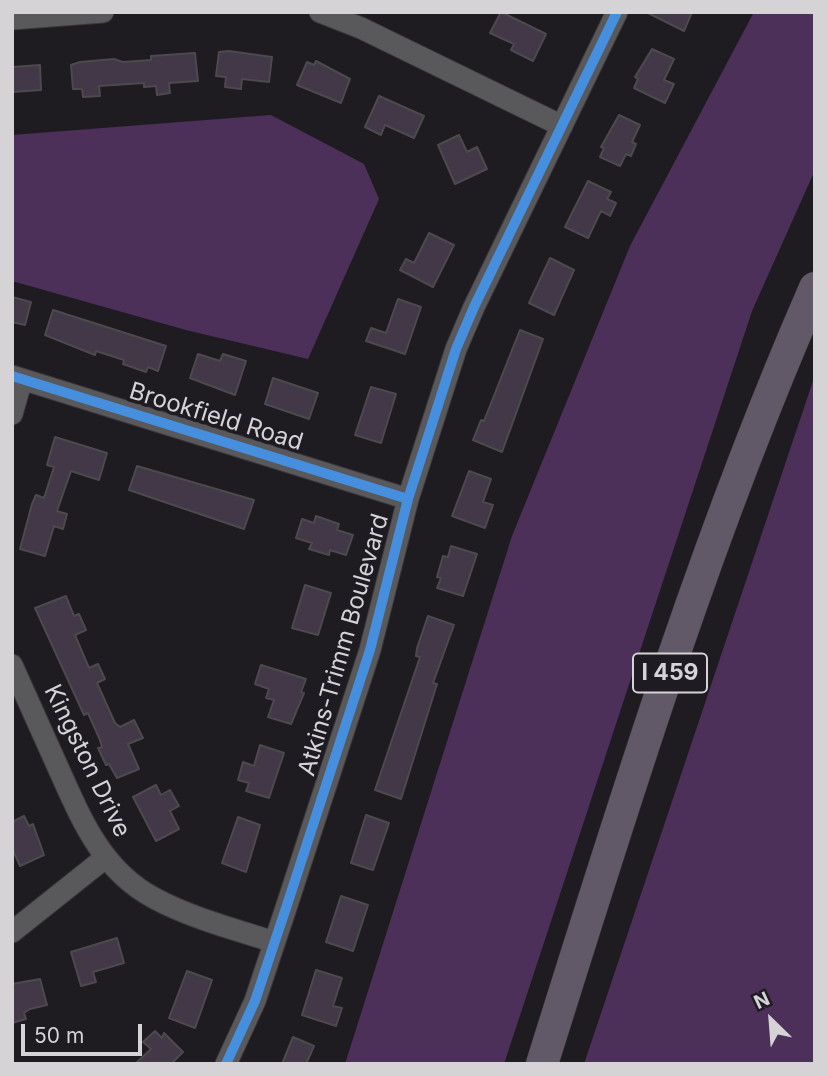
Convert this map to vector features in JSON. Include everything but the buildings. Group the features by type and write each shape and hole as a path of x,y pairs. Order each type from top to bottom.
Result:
{"highway":[{"name":"I 459","path":"542,1064 627,794 731,498 815,288"}],"street":[{"path":"12,19 103,12"},
{"path":"320,12 361,28 562,126"},
{"name":"Atkins-Trimm Boulevard","path":"226,1064 255,1001 370,650 408,499 456,349 617,12"},
{"path":"12,414 17,378"},
{"name":"Brookfield Road","path":"17,378 408,499"},
{"name":"Kingston Drive","path":"12,665 81,818 105,858 131,884 172,907 274,942"},
{"path":"12,932 105,858"}],"shaded area":[{"path":"754,12 815,12 815,170 752,311 504,1064 345,1064 512,536 630,246"},
{"path":"271,115 364,164 379,199 308,359 186,330 12,281 12,135"},
{"path":"815,375 815,1064 584,1064"}],"cycle path":[{"path":"226,1064 255,1001 370,650 408,499 456,349 617,12"},
{"path":"12,376 408,499"}]}
